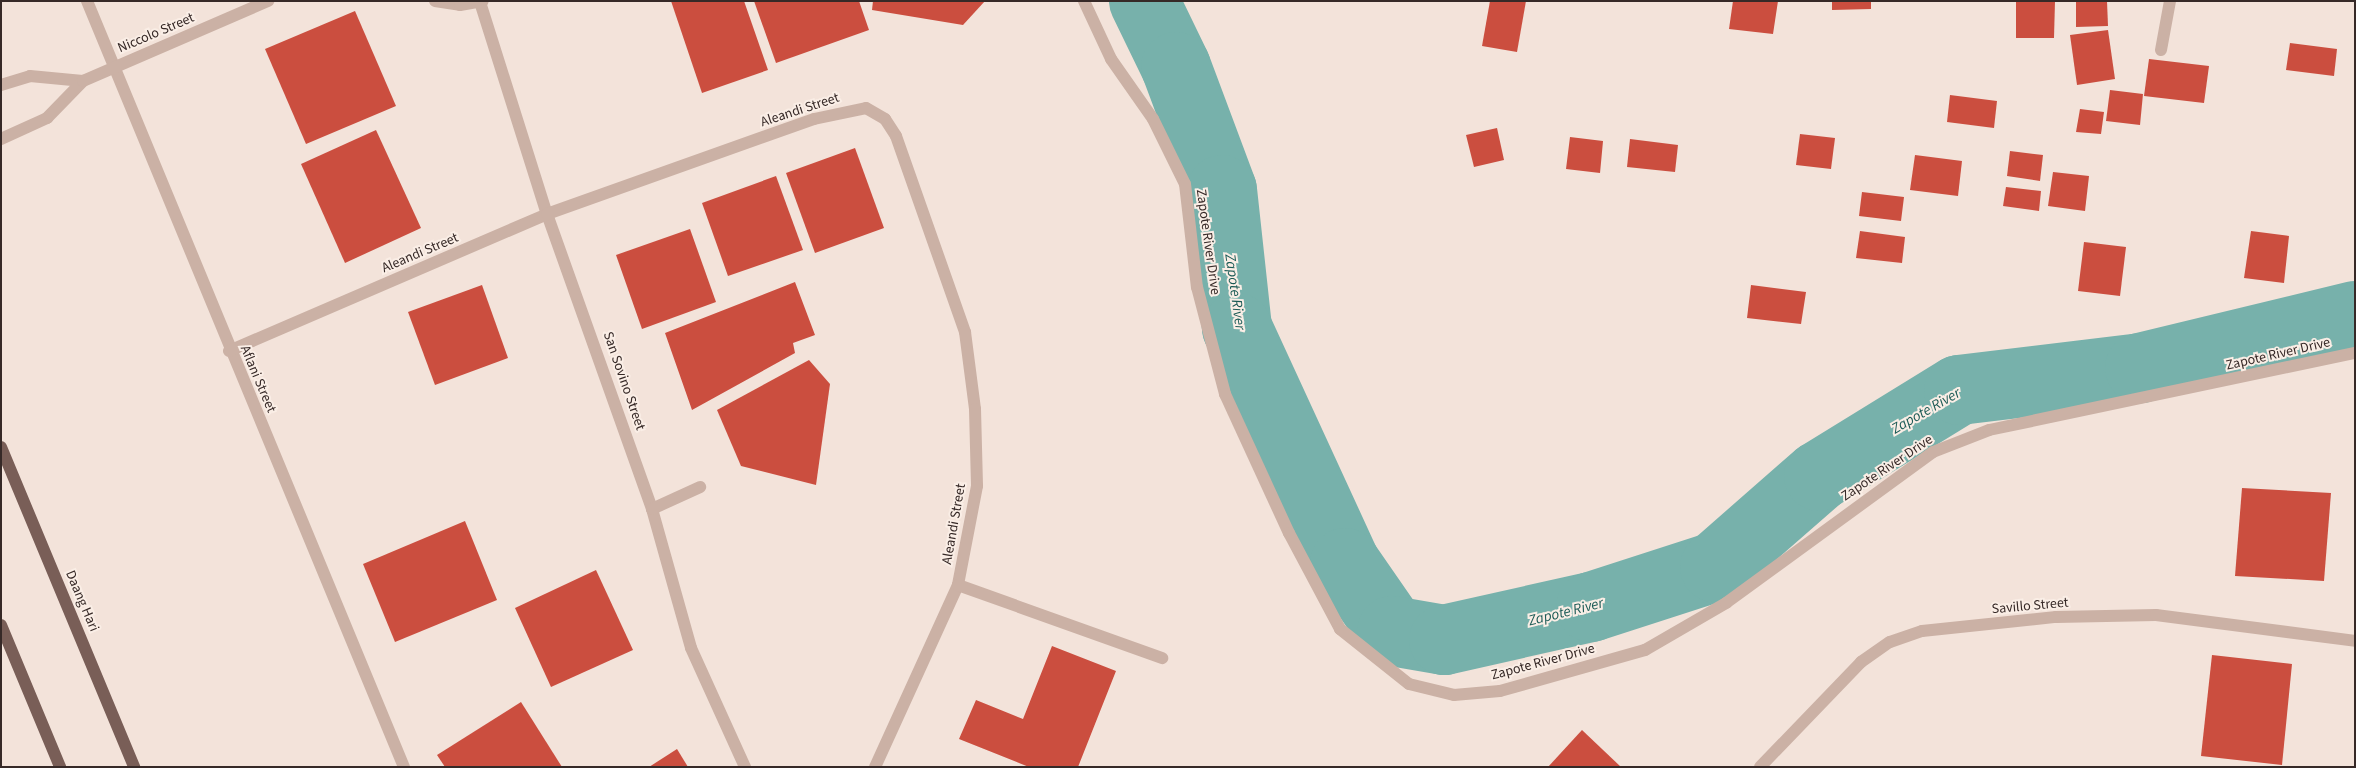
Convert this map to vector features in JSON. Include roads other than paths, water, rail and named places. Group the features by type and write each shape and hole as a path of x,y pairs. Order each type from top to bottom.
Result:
{"main road":[{"name":"Daang Hari","path":"1,447 134,767"},
{"path":"1,625 60,767"}],"street":[{"name":"Aflani Street","path":"87,1 230,351 404,767"},
{"name":"Niccolo Street","path":"1,139 47,118 83,81 268,1"},
{"path":"435,1 481,2"},
{"name":"Zapote River Drive","path":"1084,1 1111,59 1153,120 1185,184 1196,287 1225,394 1289,533 1340,629 1409,684 1454,695 1500,690 1645,650 1726,603 1933,452 1989,430 2355,352"},
{"path":"2162,50 2170,1"},
{"name":"San Sovino Street","path":"481,2 547,214 652,509 691,648 745,767"},
{"name":"Niccolo Street","path":"1,85 30,76 83,81"},
{"name":"Aleandi Street","path":"230,351 547,214 840,111 866,108 884,119 896,136 966,332 977,486 958,586 875,767"},
{"path":"652,509 700,487"},
{"path":"958,586 1162,658"},
{"name":"Savillo Street","path":"1760,767 1861,662 1890,642 1922,631 2056,617 2156,615 2355,641"}],"waterway":[{"name":"Zapote River","path":"1144,1 1176,67 1222,190 1237,328 1345,563 1392,631 1444,640 1591,607 1715,567 1819,476 1959,390 2140,368 2355,316"}]}
